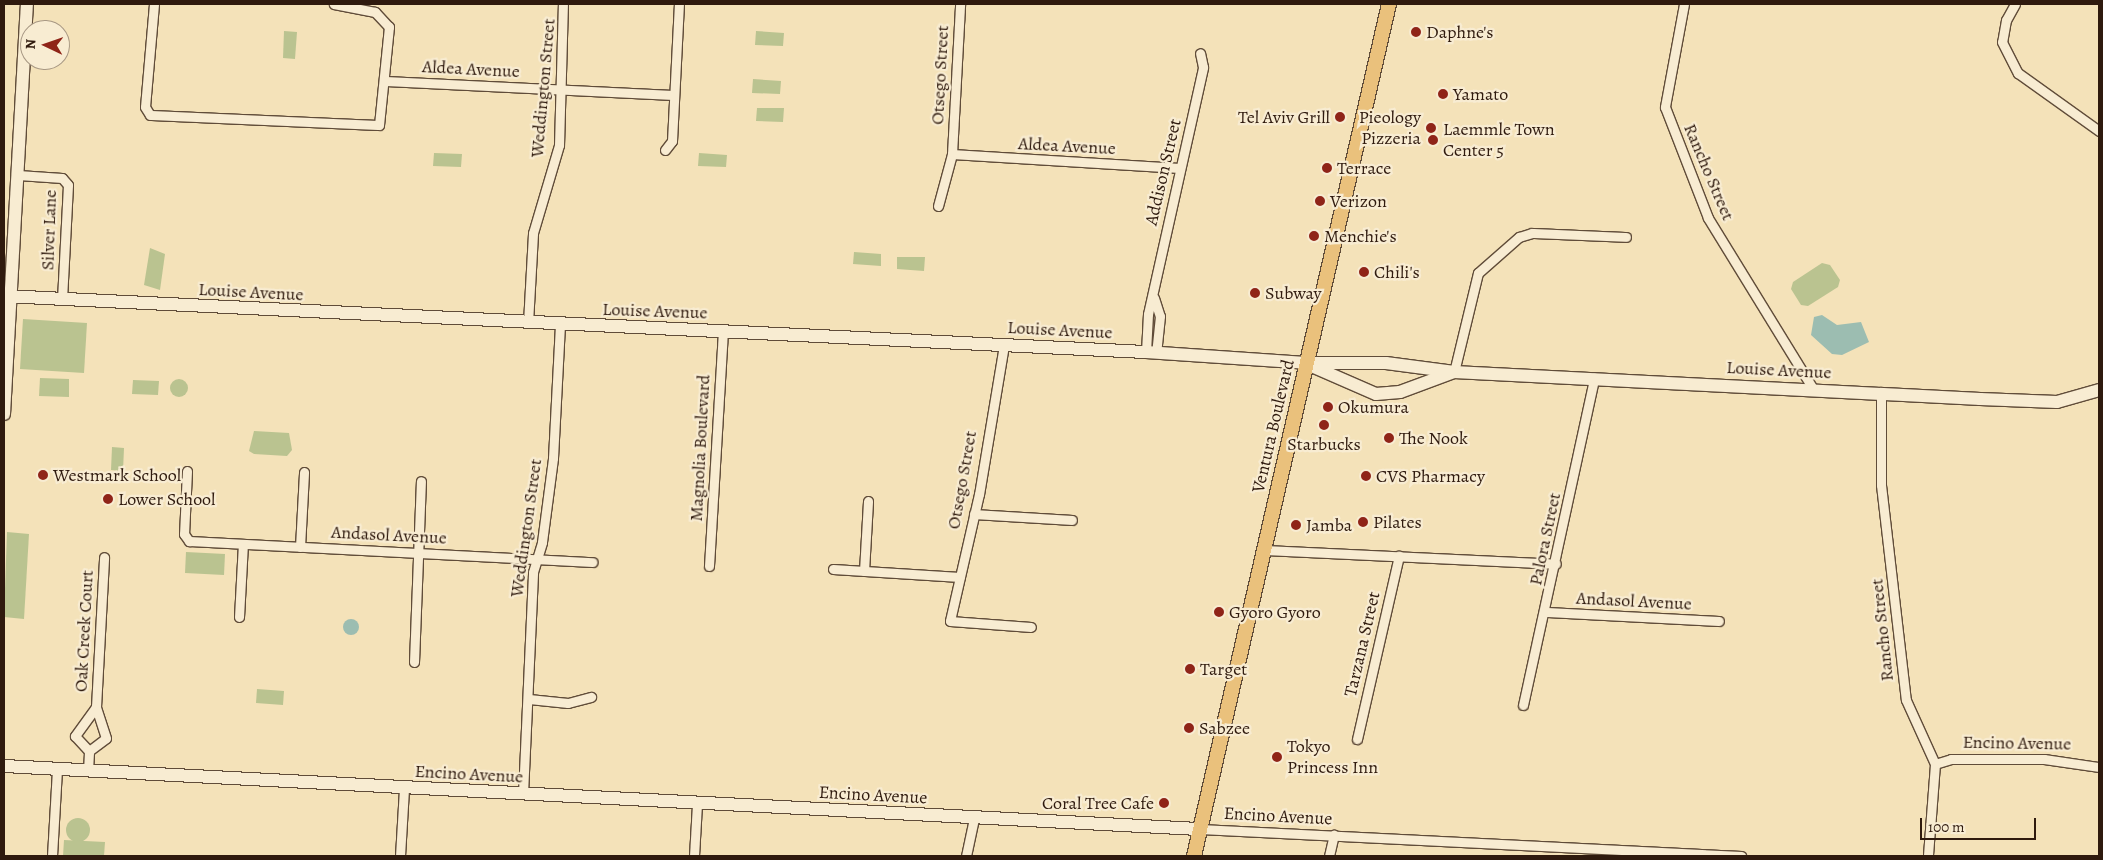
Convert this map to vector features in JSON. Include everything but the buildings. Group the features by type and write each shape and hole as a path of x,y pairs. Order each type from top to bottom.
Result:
{"main road":[{"name":"Ventura Boulevard","path":"1194,856 1389,4"}],"street":[{"path":"4,414 7,296 18,175 27,4"},
{"path":"154,4 146,112 155,116 379,125 385,81 386,21 375,12 334,4"},
{"name":"Weddington Street","path":"528,323 533,233 556,160 562,90 563,4"},
{"path":"665,150 672,141 679,4"},
{"name":"Otsego Street","path":"938,206 952,154 960,4"},
{"name":"Rancho Street","path":"1684,4 1665,107 1708,218 1813,389"},
{"path":"2015,4 2006,20 2002,42 2018,72 2099,132"},
{"name":"Addison Street","path":"1151,352 1160,316 1154,298 1180,168 1204,66 1200,53"},
{"name":"Aldea Avenue","path":"385,81 674,95"},
{"name":"Aldea Avenue","path":"952,154 1180,168"},
{"name":"Silver Lane","path":"18,175 62,178 68,185 62,299"},
{"path":"1454,372 1478,273 1524,234 1626,237"},
{"name":"Louise Avenue","path":"7,296 560,325 1004,344 1151,352 1306,364 1386,363 1454,372 2057,402 2099,390"},
{"name":"Weddington Street","path":"523,794 536,559 553,458 560,325"},
{"name":"Magnolia Boulevard","path":"709,566 723,332"},
{"name":"Otsego Street","path":"1004,344 974,514 950,621 1031,627"},
{"name":"Louise Avenue","path":"1306,364 1376,394 1400,392 1454,372"},
{"name":"Palora Street","path":"1524,705 1546,612 1594,378"},
{"name":"Rancho Street","path":"1881,394 1881,486 1906,700 1934,764 1928,856"},
{"name":"Andasol Avenue","path":"187,471 185,539 243,544 592,562"},
{"path":"300,547 304,472"},
{"path":"414,662 421,481"},
{"path":"864,571 868,500"},
{"path":"974,514 1072,520"},
{"path":"239,617 243,544"},
{"path":"1264,550 1556,564"},
{"name":"Tarzana Street","path":"1358,739 1399,556"},
{"name":"Oak Creek Court","path":"96,707 75,736 90,751 106,738 96,707 104,557"},
{"path":"833,569 960,576"},
{"name":"Andasol Avenue","path":"1546,612 1719,621"},
{"path":"529,703 568,704 591,697"},
{"path":"88,771 90,751"},
{"name":"Encino Avenue","path":"1934,764 1951,759 2059,759 2099,767"},
{"name":"Encino Avenue","path":"4,766 697,804 1200,830 1334,835 1617,852 1741,856"},
{"path":"52,856 57,769"},
{"path":"400,856 404,788"},
{"path":"694,856 697,804"},
{"path":"966,856 974,818"},
{"path":"1329,856 1334,835"}],"green space":[{"path":"284,31 297,32 295,59 283,58"},
{"path":"756,31 784,33 783,46 755,45"},
{"path":"753,79 781,81 780,94 752,93"},
{"path":"757,108 784,108 783,122 756,121"},
{"path":"434,153 462,154 461,167 433,166"},
{"path":"699,153 727,155 726,167 698,166"},
{"path":"150,248 165,254 160,290 144,285"},
{"path":"854,252 881,254 881,266 853,264"},
{"path":"897,257 925,257 924,271 897,269"},
{"path":"1822,263 1830,265 1840,280 1838,287 1808,306 1801,305 1791,289 1793,282"},
{"path":"23,319 87,323 84,373 20,369"},
{"path":"40,378 69,379 69,397 39,396"},
{"path":"175,379 183,379 188,384 186,395 175,397 170,392 170,384"},
{"path":"133,380 159,381 158,395 132,394"},
{"path":"254,431 289,433 292,450 287,456 254,454 249,451"},
{"path":"112,447 124,448 123,471 111,470"},
{"path":"7,532 29,534 24,619 4,617"},
{"path":"186,552 225,554 224,575 185,573"},
{"path":"257,689 284,691 283,705 256,703"},
{"path":"78,818 86,822 90,830 86,838 78,842 70,838 66,830 70,822"},
{"path":"64,840 105,842 104,856 63,856"}],"water":[{"path":"1822,315 1837,325 1861,322 1869,342 1842,355 1832,354 1811,335 1814,317"},
{"path":"351,619 359,627 351,635 343,627"}],"place":[{"name":"Daphne's","path":"1416,32"},
{"name":"Yamato","path":"1443,94"},
{"name":"Tel Aviv Grill","path":"1340,117"},
{"name":"Pieology Pizzeria","path":"1431,128"},
{"name":"Laemmle Town Center 5","path":"1433,140"},
{"name":"Terrace","path":"1327,168"},
{"name":"Verizon","path":"1320,201"},
{"name":"Menchie's","path":"1314,236"},
{"name":"Chili's","path":"1364,272"},
{"name":"Subway","path":"1255,293"},
{"name":"Okumura","path":"1328,407"},
{"name":"Starbucks","path":"1324,425"},
{"name":"The Nook","path":"1389,438"},
{"name":"Westmark School","path":"43,475"},
{"name":"CVS Pharmacy","path":"1366,476"},
{"name":"Lower School","path":"108,499"},
{"name":"Pilates","path":"1363,522"},
{"name":"Jamba","path":"1296,525"},
{"name":"Gyoro Gyoro","path":"1219,612"},
{"name":"Target","path":"1190,669"},
{"name":"Sabzee","path":"1189,728"},
{"name":"Tokyo Princess Inn","path":"1277,757"},
{"name":"Coral Tree Cafe","path":"1164,803"}]}
